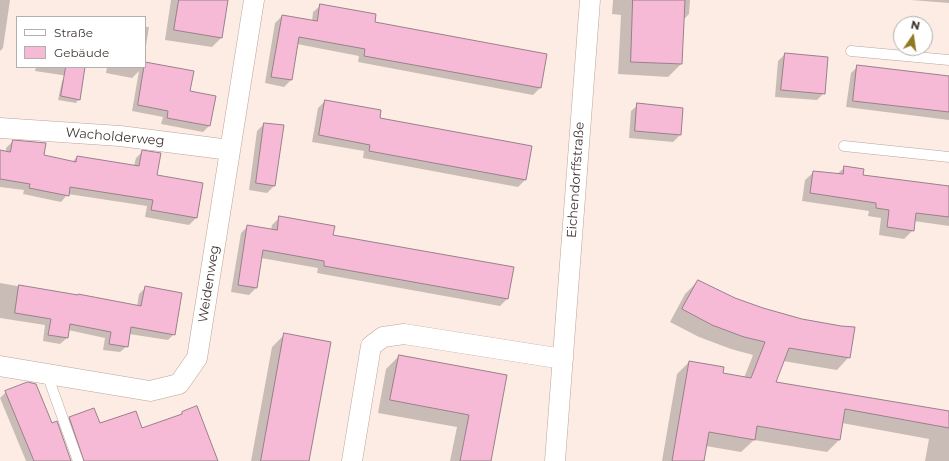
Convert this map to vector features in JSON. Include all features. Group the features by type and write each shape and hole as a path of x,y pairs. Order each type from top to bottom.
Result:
{"street":[{"name":"Weidenweg","path":"0,366 150,391 179,384 197,358 254,0"},
{"name":"Eichendorffstraße","path":"555,461 590,0"},
{"name":"Wacholderweg","path":"0,128 120,136 230,150"},
{"path":"352,461 371,346 383,337 404,334 562,359"}],"lane":[{"path":"851,51 949,60"},
{"path":"844,146 949,157"},
{"path":"47,374 78,461"}],"building":[{"path":"179,0 228,0 222,38 174,30"},
{"path":"633,0 685,0 682,64 631,62"},
{"path":"320,4 376,14 375,22 547,54 541,88 364,56 365,49 299,37 292,80 271,77 282,15 317,21"},
{"path":"785,53 828,57 825,94 781,90"},
{"path":"146,62 194,71 190,91 216,96 210,126 167,118 168,111 138,105"},
{"path":"857,65 949,76 949,112 853,101"},
{"path":"66,68 85,68 80,100 61,96"},
{"path":"325,100 381,110 380,118 532,146 526,180 369,151 370,145 319,135"},
{"path":"637,103 683,108 681,135 635,131"},
{"path":"264,123 284,125 275,186 256,183"},
{"path":"13,140 46,143 44,155 76,162 77,156 139,166 142,150 161,153 157,175 203,183 197,218 151,210 153,200 70,187 69,196 29,188 30,184 0,179 0,150 10,152"},
{"path":"844,166 864,169 863,175 949,186 949,217 916,213 914,231 887,227 889,210 876,208 876,203 810,193 813,171 843,174"},
{"path":"279,216 335,226 333,235 514,267 508,299 324,266 324,261 263,250 257,288 238,285 247,225 277,230"},
{"path":"698,280 735,298 763,308 802,319 855,327 850,358 789,348 776,382 949,411 949,428 845,409 840,440 757,426 755,440 709,432 704,461 672,461 689,361 724,367 723,373 751,378 765,342 744,337 712,325 682,309"},
{"path":"19,285 141,306 145,286 182,293 175,335 131,327 128,347 109,344 111,332 70,324 68,338 48,335 51,319 15,313"},
{"path":"284,333 331,342 309,461 261,461"},
{"path":"399,355 507,375 491,461 460,461 469,415 390,400"},
{"path":"28,382 36,384 52,423 57,421 71,461 34,461 5,391"},
{"path":"197,406 218,461 84,461 69,417 94,408 100,423 136,411 142,428 182,414 182,412"}]}
